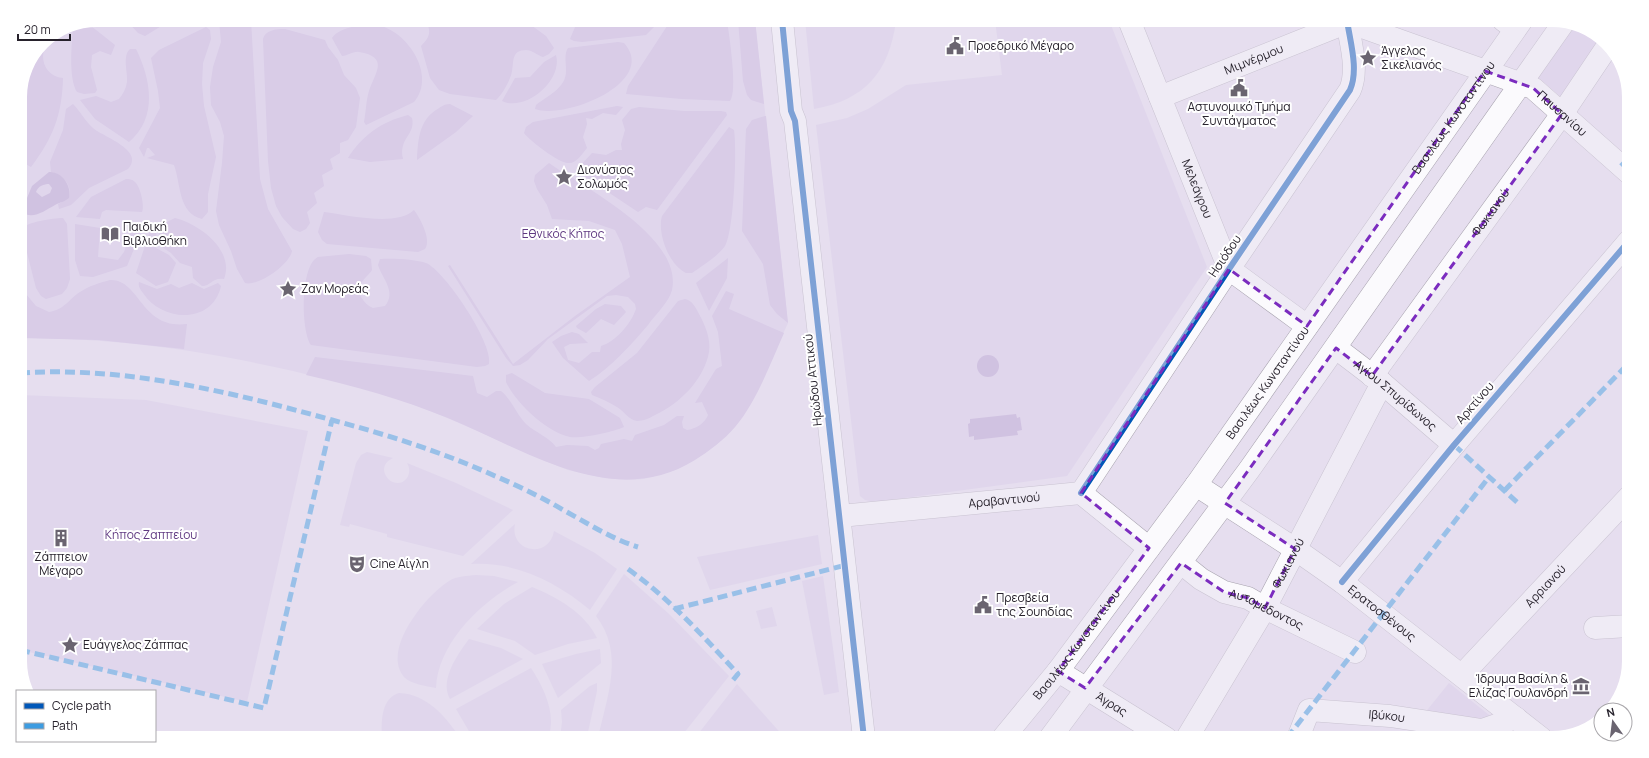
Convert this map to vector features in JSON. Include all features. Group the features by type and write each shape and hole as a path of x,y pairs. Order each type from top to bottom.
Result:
{"street":[{"name":"Ηρώδου Αττικού","path":"783,27 791,111 795,121 863,731"},
{"name":"Μελεάγρου","path":"1132,27 1229,269"},
{"name":"Μιμνέρμου","path":"1160,97 1333,27"},
{"name":"Ησιόδου","path":"1081,493 1229,269 1350,90 1354,75 1349,27"},
{"name":"Παυσανίου","path":"1364,27 1533,88 1622,167"},
{"name":"Βασιλέως Κωνσταντίνου","path":"1009,731 1058,671 1196,485 1485,71 1511,27"},
{"path":"1055,731 1085,688 1225,504 1560,28"},
{"name":"Φωκιανού","path":"1191,731 1265,608 1377,380 1605,51"},
{"name":"Αρκτίνου","path":"1342,582 1454,445 1622,249"},
{"path":"1229,269 1307,326"},
{"name":"Αγίου Σπυρίδωνος","path":"1336,348 1377,380 1454,445"},
{"name":"Ερατοσθένους","path":"1196,485 1295,549 1342,582 1532,731"},
{"name":"Αραβαντινού","path":"840,516 1081,493"},
{"path":"1081,493 1149,548"},
{"name":"Αρριανού","path":"1462,675 1622,504"},
{"name":"Αυτομέδοντος","path":"1181,563 1201,579 1224,592 1248,598 1354,652"},
{"path":"1595,628 1622,626"},
{"name":"Άγρας","path":"1058,671 1155,731"},
{"name":"Ιβύκου","path":"1301,731 1309,710 1390,716 1482,730 1516,718"}],"highlighted area":[{"path":"1485,71 1533,88 1562,114 1372,376 1336,348 1225,503 1295,549 1265,608 1248,598 1224,592 1181,563 1085,688 1058,671 1149,548 1081,493 1229,269 1307,326"}],"green space":[{"name":"Εθνικός Κήπος","path":"97,27 756,27 788,323 752,401 735,427 716,445 702,455 675,470 644,479 626,480 604,478 568,470 412,404 341,382 191,351 90,340 27,338 27,93 29,79 36,62 51,44 66,34 79,29"},
{"path":"806,27 895,27 893,39 887,55 872,81 861,91 847,99 832,105 814,109"},
{"path":"996,27 1112,27 1207,267 1067,476 875,502 865,500 860,496 816,125 847,118 868,109 906,85 1002,75"},
{"path":"1572,30 1587,36 1597,45 1561,97 1538,77"},
{"name":"Κήπος Ζαππείου","path":"27,395 146,400 308,431 247,702 27,652"},
{"path":"367,452 393,458 387,462 384,468 387,478 391,481 397,483 402,482 407,478 409,474 409,467 407,463 456,483 513,510 463,556 387,537 387,534 350,524 349,527 340,525 356,463 361,455"},
{"path":"515,524 515,534 518,541 523,546 530,549 538,549 545,546 551,540 554,531 595,553 617,569 590,610 564,591 535,575 504,566 471,564"},
{"path":"818,535 822,564 710,590 697,557"},
{"path":"624,574 669,614 729,676 686,731 600,731 609,691 612,660 610,645 605,630 596,616"},
{"path":"476,575 494,576 518,582 504,590 476,612 453,640 444,655 436,688 419,684 404,677 398,666 398,653 402,638 409,624 429,598 449,581 459,577"},
{"path":"823,576 839,692 824,695 802,581"},
{"path":"532,587 560,601 578,614 592,629 597,638 568,644 535,655 515,641 477,629 504,604"},
{"path":"772,607 777,626 761,629 756,611"},
{"path":"469,639 501,648 523,659 450,699 447,692 448,676 455,660"},
{"path":"600,649 601,663 558,698 542,664"},
{"path":"531,668 548,702 551,720 550,731 469,731 456,709"},
{"path":"597,683 597,691 588,731 561,731 561,710 590,686"},
{"path":"1449,683 1489,715 1480,726 1420,719"},
{"path":"737,684 779,731 700,731"},
{"path":"399,693 409,694 427,702 442,715 455,731 382,731 383,711 385,705 393,696"}],"shaded area":[{"path":"93,27 115,45 111,55 100,51 92,55 91,67 97,90 95,93 84,94 77,92 72,78 71,50 72,32 79,29"},
{"path":"132,27 160,27 145,36 138,33"},
{"path":"206,27 210,30 211,39 203,63 202,84 204,106 216,157 208,194 208,212 202,219 194,216 188,211 184,204 174,165 147,158 155,155 149,148 147,148 144,157 139,148 160,108 151,58 159,50"},
{"path":"220,27 251,27 260,179 268,209 292,251 286,262 280,268 258,282 251,283 245,283 237,269 231,251 219,225 216,211 224,136 220,122 211,105 210,87 213,67 221,42"},
{"path":"351,27 383,27 395,33 406,42 414,53 420,66 422,79 420,91 414,102 366,125 364,122 367,99 377,72 377,62 369,54 359,52 342,56 332,38 344,29"},
{"path":"429,27 534,27 546,36 554,48 549,54 543,57 528,50 518,52 514,57 508,82 496,100 450,94 439,90 430,78 421,46 428,37"},
{"path":"575,27 654,27 646,35 582,42 570,39"},
{"path":"666,27 728,27 733,75 732,95 730,101 682,99 626,94 628,86"},
{"path":"739,27 756,27 764,104 751,100 747,95 743,81"},
{"path":"285,29 325,40 328,47 338,60 344,75 356,88 360,98 356,127 348,140 340,143 340,153 330,159 333,169 322,175 324,186 314,193 317,203 307,212 310,223 306,229 300,232 293,229 282,217 276,206 271,188 268,161 263,39 268,32"},
{"path":"618,42 624,43 631,57 629,71 619,84 604,95 586,103 566,109 549,111 535,109 536,105 556,91 563,82 566,70 566,55 568,48"},
{"path":"130,49 136,49 141,61 148,85 149,98 148,110 144,122 129,142 95,119 80,100 96,96 111,102 119,99 127,85 126,56"},
{"path":"43,53 44,64 48,71 54,76 63,78 61,103 51,136 31,167 27,165 27,93 32,70 36,62"},
{"path":"556,55 557,65 554,75 540,92 521,102 511,103 502,101 515,78 530,77 544,62"},
{"path":"73,104 93,128 120,144 127,150 131,156 132,162 128,169 89,188 71,205 59,209 58,204 68,199 70,190 60,175 51,172 50,162 63,130 66,109"},
{"path":"450,104 473,116 456,132 417,160 420,132 423,125 430,114 444,105"},
{"path":"617,106 623,107 616,115 603,113 592,119 586,118 587,124 583,137 587,148 579,158 571,163 564,162 552,156 524,133 526,127 533,122"},
{"path":"639,107 684,111 721,111 726,112 727,115 657,210 646,207 638,212 581,174 579,170 580,166 592,153 606,155 616,150 622,150 621,144 625,130 622,120 631,109"},
{"path":"408,115 412,118 413,124 403,146 403,159 370,162 348,158 366,136 374,130 389,121"},
{"path":"766,116 788,323 777,314 770,305 763,264 742,231 746,129 752,120"},
{"path":"729,127 734,130 735,154 733,208 728,237 725,246 714,257 692,273 686,273 674,263 666,248 661,231 662,216"},
{"path":"549,163 562,172 560,176 562,179 567,180 570,176 601,196 637,223 653,239 665,255 672,272 672,290 662,308 620,355 589,381 563,358 552,342 561,336 572,332 579,334 588,343 570,344 564,347 568,360 579,363 592,352 600,352 601,346 612,341 622,332 634,315 636,309 635,304 628,297 616,295 607,296 548,339 528,360 520,365 513,366 506,358 448,266 450,265 513,364 575,316 630,277 622,244 615,230 589,221 552,219 547,205 534,181 535,175"},
{"path":"49,172 58,174 65,180 70,193 69,198 66,200 33,215 27,215 27,198 32,186","holes":["45,184 49,184 52,188 50,193 42,197 36,192 40,187"]},
{"path":"126,179 134,181 139,188 143,209 142,212 106,210 102,212 100,219 76,217 91,197"},
{"path":"414,210 422,223 427,240 425,249 418,252 327,244 322,240 318,232 324,212 384,219 406,215"},
{"path":"63,218 67,224 70,279 67,288 62,294 46,299 41,296 36,288 27,253 27,225 34,222"},
{"path":"175,218 194,226 213,240 220,249 224,258 226,268 224,279 217,279 208,285 202,286 193,278 192,267 180,263 171,253 159,245 159,226"},
{"path":"135,223 143,223 143,227 127,266 93,277 80,276 75,260 75,224 100,228 98,257 118,260 124,252 133,226"},
{"path":"155,225 157,230 156,248 169,255 176,263 168,282 156,286 136,273 151,228"},
{"path":"349,254 366,256 371,259 372,270 362,282 359,293 363,301 373,308 385,306 390,296 388,285 378,265 380,259 416,261 426,263 434,269 455,293 476,325 484,341 489,364 477,367 311,345 305,326 304,313 305,285 308,272 312,263 318,257"},
{"path":"728,258 727,278 709,311 696,283"},
{"path":"110,280 120,282 128,287 150,312 160,320 172,324 187,324 184,349 99,340 27,338 27,295 36,306 49,312 59,309 80,292"},
{"path":"139,282 157,289 171,284 179,288 192,283 204,289 218,283 221,286 216,299 208,308 197,313 186,315 174,314 162,310 151,303 140,289"},
{"path":"726,291 734,294 729,309 784,333 750,406 731,432 700,457 664,474 632,479 601,477 569,470 538,458 448,418 413,405 360,388 306,375 315,357 473,376 477,393 487,397 496,391 501,391 526,424 550,440 556,447 567,445 588,446 595,450 599,448 601,444 624,439 632,441 635,435 664,425 677,416 684,416 682,422 683,428 687,430 697,427 705,421 708,415 702,402 695,403 716,369 722,366 718,332 712,316"},
{"path":"685,299 690,301 697,309 707,332 709,342 709,352 702,372 689,390 681,398 664,410 649,418 637,421 631,419 614,405 592,395 591,392 595,387 637,353 678,301"},
{"path":"605,304 621,306 626,312 614,325 601,319 586,333 577,328 576,326 596,309"},
{"path":"988,355 996,358 999,366 996,374 988,377 980,374 977,366 980,358"},
{"path":"512,373 545,393 589,399 620,418 624,427 605,433 582,437 570,437 561,434 551,429 533,416 517,399 506,382 506,375"},
{"path":"1016,414 1017,418 1020,417 1022,430 1017,431 1018,435 974,440 974,436 969,437 968,424 970,423 970,419"}],"marked path":[{"path":"1504,491 1622,370"},
{"path":"27,373 99,373 178,383 255,400 353,426 415,445 475,467 531,492 610,536 638,547"},
{"path":"27,652 264,708 332,420"},
{"path":"1454,445 1519,504"},
{"path":"1292,731 1489,477"},
{"path":"674,609 846,565"},
{"path":"628,569 658,592 686,618 738,674 733,680"}],"cycle path":[{"path":"783,27 791,111 795,121 863,731"},
{"path":"1081,493 1229,269 1350,90 1353,82 1354,64 1348,27"},
{"path":"1342,582 1454,445 1622,249"}],"place":[{"name":"Προεδρικό Μέγαρο","path":"955,46"},
{"name":"Άγγελος Σικελιανός","path":"1368,58"},
{"name":"Αστυνομικό Τμήμα Συντάγματος","path":"1239,88"},
{"name":"Διονύσιος Σολωμός","path":"564,177"},
{"name":"Παιδική Βιβλιοθήκη","path":"110,234"},
{"name":"Ζαν Μορεάς","path":"288,289"},
{"name":"Ζάππειον Μέγαρο","path":"61,538"},
{"name":"Cine Αίγλη","path":"357,564"},
{"name":"Πρεσβεία της Σουηδίας","path":"983,605"},
{"name":"Ευάγγελος Ζάππας","path":"70,645"},
{"name":"Ίδρυμα Βασίλη & Ελίζας Γουλανδρή","path":"1581,686"}]}
